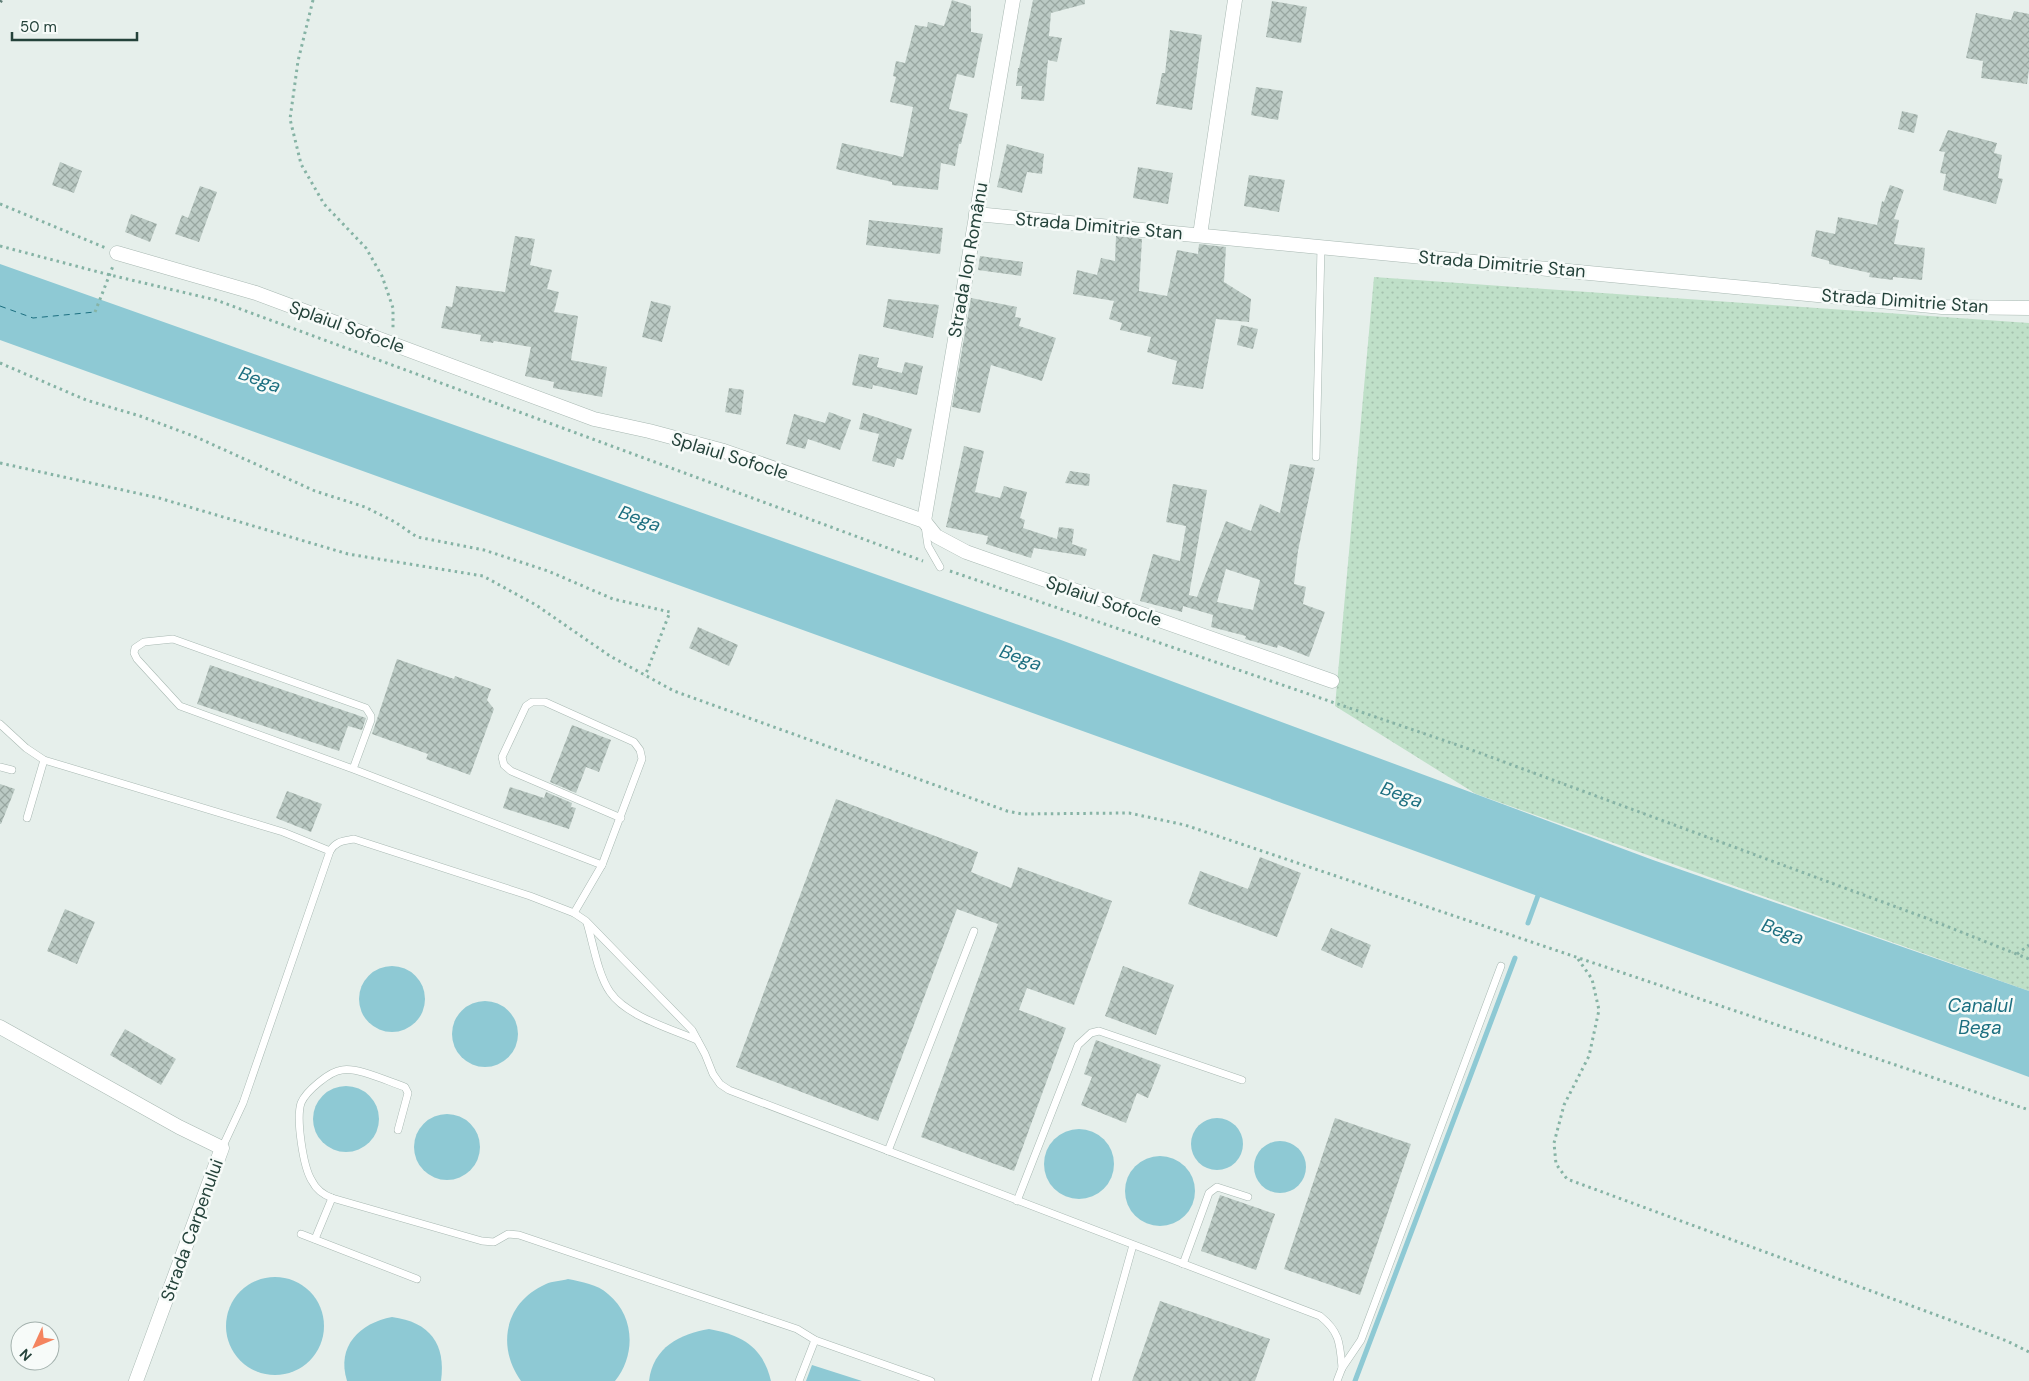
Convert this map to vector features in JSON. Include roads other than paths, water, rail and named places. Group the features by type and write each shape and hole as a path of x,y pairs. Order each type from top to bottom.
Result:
{"street":[{"name":"Strada Ion Românu","path":"924,520 1013,0"},
{"path":"1200,235 1234,0"},
{"name":"Strada Dimitrie Stan","path":"976,214 1942,307 2029,308"},
{"name":"Splaiul Sofocle","path":"117,253 256,293 594,419 724,451 924,520 936,536 966,552 1332,681"},
{"name":"Strada Carpenului","path":"0,1027 179,1127 222,1148 136,1381"}],"lane":[{"path":"1316,457 1321,247"},
{"path":"924,520 928,546 940,567"},
{"path":"354,769 371,720 371,716 366,708 173,639 144,642 135,648 134,654 137,659 180,706 354,769 602,865"},
{"path":"574,913 602,865 621,818 642,759 640,750 634,742 545,702 532,702 526,706 502,757 504,765 511,771 621,818"},
{"path":"0,726 26,748 44,760 283,832 330,851"},
{"path":"27,818 44,760"},
{"path":"0,767 12,770"},
{"path":"222,1148 243,1103 330,851 340,841 354,839 530,896 574,913 586,921 692,1030 713,1074 720,1084 729,1090 1320,1316 1332,1326 1340,1341 1342,1368"},
{"path":"586,921 602,976 610,992 622,1005 632,1012 697,1040"},
{"path":"888,1151 974,931"},
{"path":"1337,1381 1342,1368 1361,1340 1501,966"},
{"path":"1017,1201 1078,1045 1091,1033 1099,1031 1242,1080"},
{"path":"398,1130 408,1092 405,1087 359,1072 343,1069 332,1073 312,1088 302,1102 300,1129 305,1164 312,1182 324,1194 332,1198 482,1241 494,1242 508,1234 519,1235 797,1329 815,1340 931,1381"},
{"path":"1183,1264 1209,1193 1217,1187 1248,1197"},
{"path":"315,1239 332,1198"},
{"path":"301,1234 417,1279"},
{"path":"1096,1381 1133,1245"},
{"path":"799,1381 815,1340"}],"water":[{"name":"Canalul Bega","path":"0,264 1061,640 1653,860 2029,991 2029,1077 1415,851 0,340"},
{"path":"392,966 405,968 420,981 423,986 425,999 423,1012 410,1027 405,1030 392,1032 379,1030 364,1017 361,1012 359,999 361,986 374,971 379,968"},
{"path":"485,1001 498,1003 513,1016 516,1021 518,1034 516,1047 503,1062 498,1065 485,1067 472,1065 457,1052 454,1047 452,1034 454,1021 467,1006 472,1003"},
{"path":"346,1086 359,1088 374,1101 377,1106 379,1119 377,1132 364,1147 359,1150 346,1152 333,1150 318,1137 315,1132 313,1119 315,1106 328,1091 333,1088"},
{"path":"447,1114 460,1116 475,1129 478,1134 480,1147 478,1160 465,1175 460,1178 447,1180 434,1178 419,1165 416,1160 414,1147 416,1134 429,1119 434,1116"},
{"path":"1212,1118 1222,1118 1236,1125 1243,1139 1243,1149 1236,1163 1222,1170 1212,1170 1202,1166 1195,1159 1191,1149 1191,1139 1195,1129 1202,1122"},
{"path":"1086,1129 1099,1135 1108,1144 1112,1150 1114,1164 1112,1178 1104,1189 1093,1197 1072,1199 1065,1197 1054,1189 1046,1178 1044,1157 1046,1150 1054,1139 1065,1131"},
{"path":"1275,1141 1285,1141 1299,1148 1306,1162 1306,1172 1299,1186 1285,1193 1275,1193 1265,1189 1258,1182 1254,1172 1254,1162 1258,1152 1265,1145"},
{"path":"1167,1156 1180,1162 1189,1171 1193,1177 1195,1191 1193,1205 1185,1216 1174,1224 1153,1226 1146,1224 1135,1216 1127,1205 1125,1184 1127,1177 1135,1166 1146,1158"},
{"path":"275,1277 294,1281 310,1291 320,1307 324,1326 320,1345 310,1361 294,1371 275,1375 256,1371 240,1361 230,1345 226,1326 230,1307 240,1291 256,1281"},
{"path":"568,1279 589,1284 604,1291 617,1303 623,1313 628,1324 630,1336 627,1360 622,1371 615,1381 521,1381 513,1368 507,1340 513,1313 532,1292 548,1283"},
{"path":"392,1317 416,1324 433,1337 441,1356 441,1381 347,1381 344,1368 345,1357 353,1338 370,1325"},
{"path":"709,1329 731,1335 749,1344 763,1359 771,1381 649,1381 656,1359 670,1344 688,1334"},
{"path":"812,1365 862,1381 806,1381"}],"waterway":[{"path":"1528,923 1540,890"},
{"path":"1355,1381 1515,958"}],"water label":[{"name":"Bega","path":"260,379"},
{"name":"Bega","path":"640,518"},
{"name":"Bega","path":"1021,657"},
{"name":"Bega","path":"1402,794"},
{"name":"Bega","path":"1783,931"}]}
